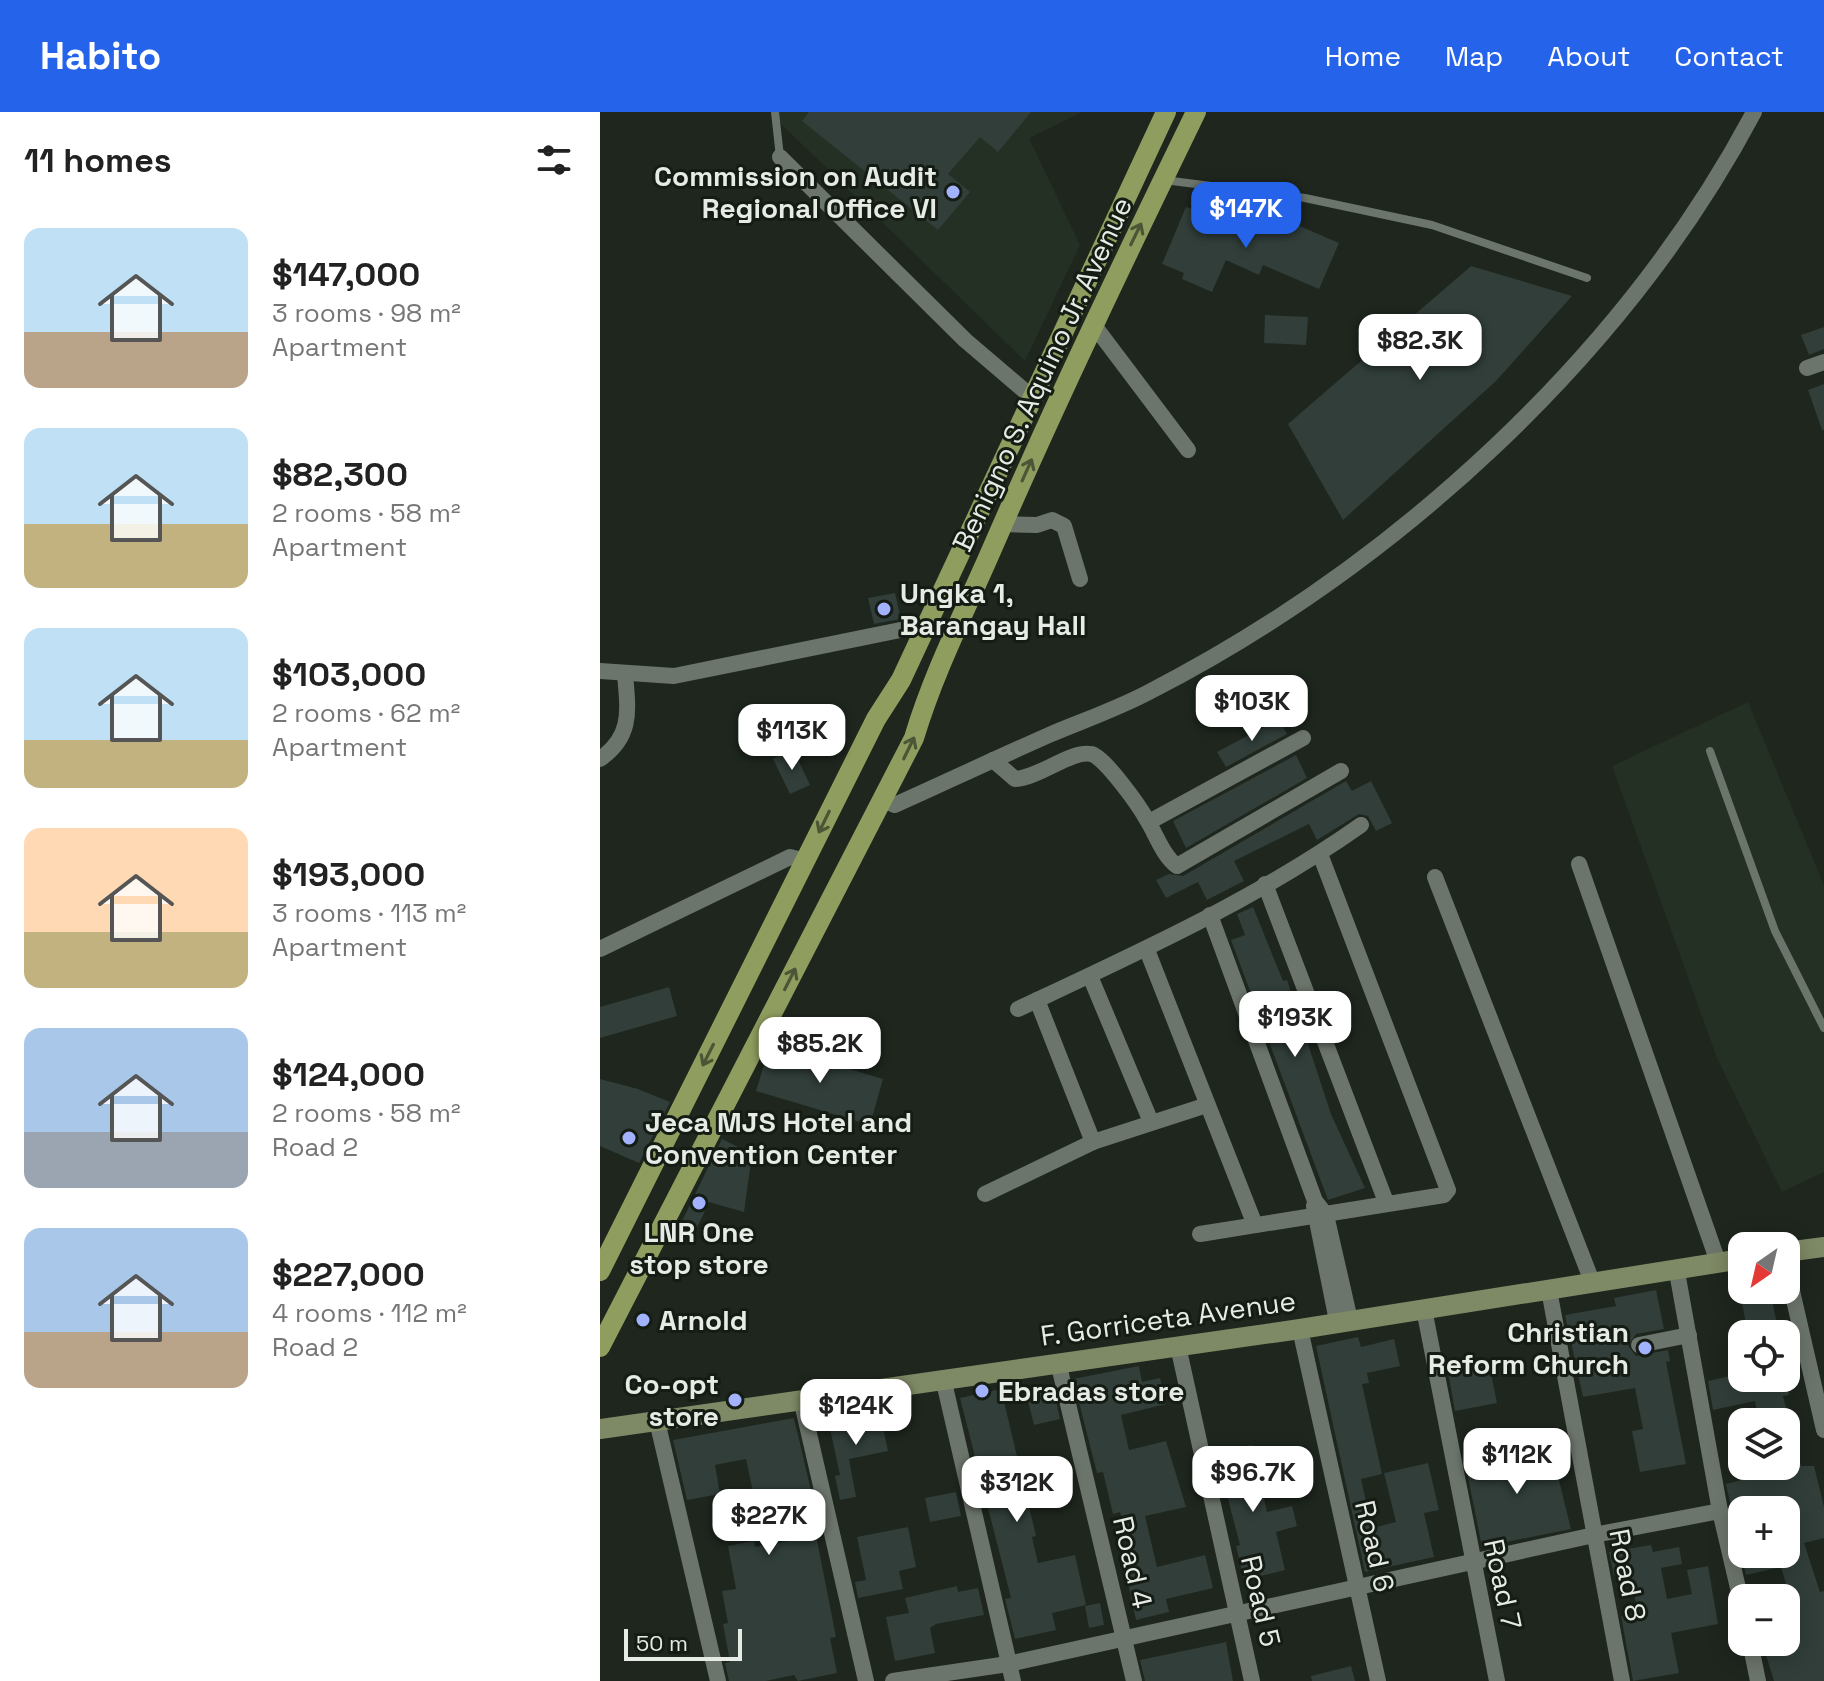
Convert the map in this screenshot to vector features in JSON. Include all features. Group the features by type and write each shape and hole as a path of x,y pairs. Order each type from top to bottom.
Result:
{"main road":[{"name":"Benigno S. Aquino Jr. Avenue","path":"600,1271 876,719 901,680 1166,112"},
{"name":"Benigno S. Aquino Jr. Avenue","path":"600,1347 914,738 927,695 1094,320 1196,112"},
{"path":"1076,307 1094,320"},
{"path":"925,625 954,637"},
{"path":"667,1136 675,1129 691,1129 700,1142 699,1156"},
{"path":"1800,1250 1824,1247"},
{"name":"F. Gorriceta Avenue","path":"600,1429 1300,1329 1343,1320 1677,1272 1728,1261"}],"street":[{"path":"883,800 895,805 1148,692 1317,590 1492,452 1594,345 1664,257 1727,162 1754,112"},
{"path":"780,157 965,340 1033,398"},
{"path":"1094,320 1188,450"},
{"path":"1807,368 1824,362"},
{"path":"1003,524 1037,525 1052,520 1064,526 1080,579"},
{"path":"600,671 674,676 925,625"},
{"path":"600,759 622,740 626,728 625,674"},
{"path":"1149,822 1303,738"},
{"path":"993,760 1015,779 1028,779 1079,755 1092,754 1102,759 1177,866 1341,771"},
{"path":"1018,1009 1147,950 1320,854 1361,825"},
{"path":"1200,1234 1318,1211 1444,1195 1448,1190 1320,854"},
{"path":"600,949 790,857 805,861"},
{"path":"1579,864 1718,1262"},
{"path":"1435,877 1593,1284"},
{"path":"1265,884 1386,1202"},
{"path":"1210,915 1318,1211 1343,1320"},
{"path":"1147,950 1255,1225"},
{"path":"1090,976 1151,1122"},
{"path":"1037,1000 1093,1142"},
{"path":"985,1194 1093,1142 1207,1105"},
{"path":"1677,1272 1720,1511 1737,1584"},
{"name":"Road 8","path":"1549,1290 1622,1681"},
{"path":"1795,1304 1824,1430"},
{"name":"Road 7","path":"1424,1309 1471,1562 1497,1681"},
{"name":"Road 6","path":"1300,1329 1378,1681"},
{"path":"1639,1345 1689,1335"},
{"name":"Road 5","path":"1178,1346 1252,1681"},
{"name":"Road 4","path":"1058,1362 1134,1681"},
{"path":"943,1378 1011,1673"},
{"path":"801,1399 866,1681"},
{"path":"657,1421 718,1681"},
{"path":"893,1681 1011,1673 1124,1637 1237,1616 1594,1535 1720,1511"},
{"path":"1753,1656 1758,1681"}],"lane":[{"path":"775,112 780,157"},
{"path":"1163,180 1305,198 1432,225 1587,278"},
{"path":"1710,751 1775,931 1824,1028"}],"shaded area":[{"name":"Commission on Audit Regional Office VI","path":"779,112 1082,112 1029,138 1080,245 1025,361 778,121"},
{"path":"1748,702 1824,885 1824,1172 1782,1192 1717,1058 1612,766"}],"building":[{"path":"809,112 1031,112 998,152 980,137 948,174 970,192 938,230 802,121"},
{"path":"1186,207 1244,228 1248,220 1280,234 1286,220 1339,243 1319,289 1263,265 1259,275 1226,260 1212,292 1182,279 1184,273 1162,264"},
{"path":"1471,266 1572,296 1496,381 1343,520 1288,424"},
{"path":"1265,315 1308,317 1306,345 1264,343"},
{"path":"1824,327 1824,349 1809,355 1801,335"},
{"path":"1824,384 1824,430 1822,430 1808,390"},
{"name":"Ungka 1, Barangay Hall","path":"895,593 901,619 874,624 868,598"},
{"path":"1279,719 1287,734 1226,767 1217,752"},
{"path":"793,749 810,785 790,794 773,759"},
{"path":"1296,755 1307,778 1186,848 1173,821"},
{"path":"1346,781 1352,791 1371,781 1392,823 1376,831 1368,816 1359,814 1317,840 1309,824 1234,861 1244,881 1207,900 1198,882 1166,898 1156,880 1169,874 1183,876"},
{"path":"1253,907 1283,981 1287,980 1331,1114 1365,1188 1328,1200 1231,940 1245,935 1237,914"},
{"path":"669,987 677,1016 600,1038 600,1007"},
{"path":"770,1045 883,1079 870,1125 756,1091"},
{"path":"600,1079 670,1102 639,1163 600,1146"},
{"path":"722,1139 752,1154 744,1212 709,1202 697,1228 682,1221"},
{"path":"1656,1290 1664,1329 1636,1334 1628,1346 1636,1356 1668,1350 1670,1361 1666,1362 1686,1464 1640,1472 1632,1431 1643,1429 1635,1388 1583,1397 1565,1315 1616,1306 1614,1298"},
{"path":"1742,1304 1773,1304 1776,1320 1745,1320"},
{"path":"1358,1337 1361,1347 1394,1339 1400,1366 1367,1373 1369,1383 1362,1384 1382,1474 1361,1479 1372,1528 1396,1522 1384,1473 1428,1463 1439,1510 1424,1513 1434,1557 1365,1572 1316,1346"},
{"path":"1489,1364 1497,1403 1455,1411 1448,1372"},
{"path":"1139,1366 1142,1382 1160,1378 1166,1404 1121,1415 1129,1450 1166,1441 1186,1507 1145,1516 1157,1567 1205,1555 1213,1588 1166,1599 1169,1612 1136,1620 1126,1573 1135,1571 1120,1512 1113,1514 1103,1472 1097,1473 1073,1379"},
{"path":"1728,1376 1728,1392 1788,1392 1789,1395 1783,1396 1786,1408 1756,1408 1755,1401 1713,1410 1708,1381"},
{"path":"1053,1387 1060,1419 1034,1425 1026,1393"},
{"path":"1001,1389 1036,1536 1032,1537 1038,1563 1075,1555 1086,1605 1052,1613 1056,1630 1015,1639 1005,1599 1011,1598 960,1398"},
{"path":"880,1414 888,1451 849,1459 856,1497 840,1500 835,1476 840,1475 829,1424"},
{"path":"794,1418 820,1529 815,1530 836,1637 830,1638 837,1673 798,1681 794,1675 766,1681 729,1681 725,1663 730,1662 723,1624 728,1623 722,1591 736,1589 728,1546 754,1541 755,1547 788,1541 780,1502 756,1506 746,1459 715,1465 720,1494 687,1500 673,1440"},
{"path":"1550,1444 1571,1529 1482,1547 1465,1462"},
{"path":"1252,1445 1267,1512 1292,1506 1297,1526 1276,1532 1285,1570 1244,1580 1236,1546 1240,1545 1216,1453"},
{"path":"1800,1462 1801,1466 1814,1466 1824,1507 1824,1538 1804,1543 1820,1592 1824,1591 1824,1681 1774,1681 1766,1656 1800,1656 1800,1584 1786,1584 1781,1568 1800,1568 1800,1496 1729,1496 1726,1484 1742,1480 1800,1480"},
{"path":"956,1492 961,1516 930,1522 925,1498"},
{"path":"908,1527 916,1567 899,1571 903,1589 858,1598 855,1582 866,1580 857,1537"},
{"path":"1651,1545 1653,1552 1679,1547 1682,1564 1661,1568 1667,1599 1692,1594 1687,1570 1708,1566 1718,1624 1671,1633 1679,1673 1633,1681 1621,1616 1638,1613 1630,1573 1614,1576 1609,1552"},
{"path":"1744,1568 1777,1568 1746,1575"},
{"path":"957,1586 958,1592 978,1588 984,1615 936,1624 930,1628 935,1653 895,1661 886,1617 909,1613 905,1598"},
{"path":"1100,1603 1104,1625 1089,1628 1085,1606"},
{"path":"1226,1642 1233,1681 1145,1681 1140,1660"},
{"path":"1351,1666 1355,1681 1312,1681 1311,1676"}],"place":[{"name":"Commission on Audit Regional Office VI","path":"953,192"},
{"name":"Ungka 1, Barangay Hall","path":"884,609"},
{"name":"Jeca MJS Hotel and Convention Center","path":"629,1138"},
{"name":"LNR One stop store","path":"699,1203"},
{"name":"Arnold","path":"643,1320"},
{"name":"Christian Reform Church","path":"1645,1348"},
{"name":"Ebradas store","path":"982,1391"},
{"name":"Co-opt store","path":"735,1400"}]}
